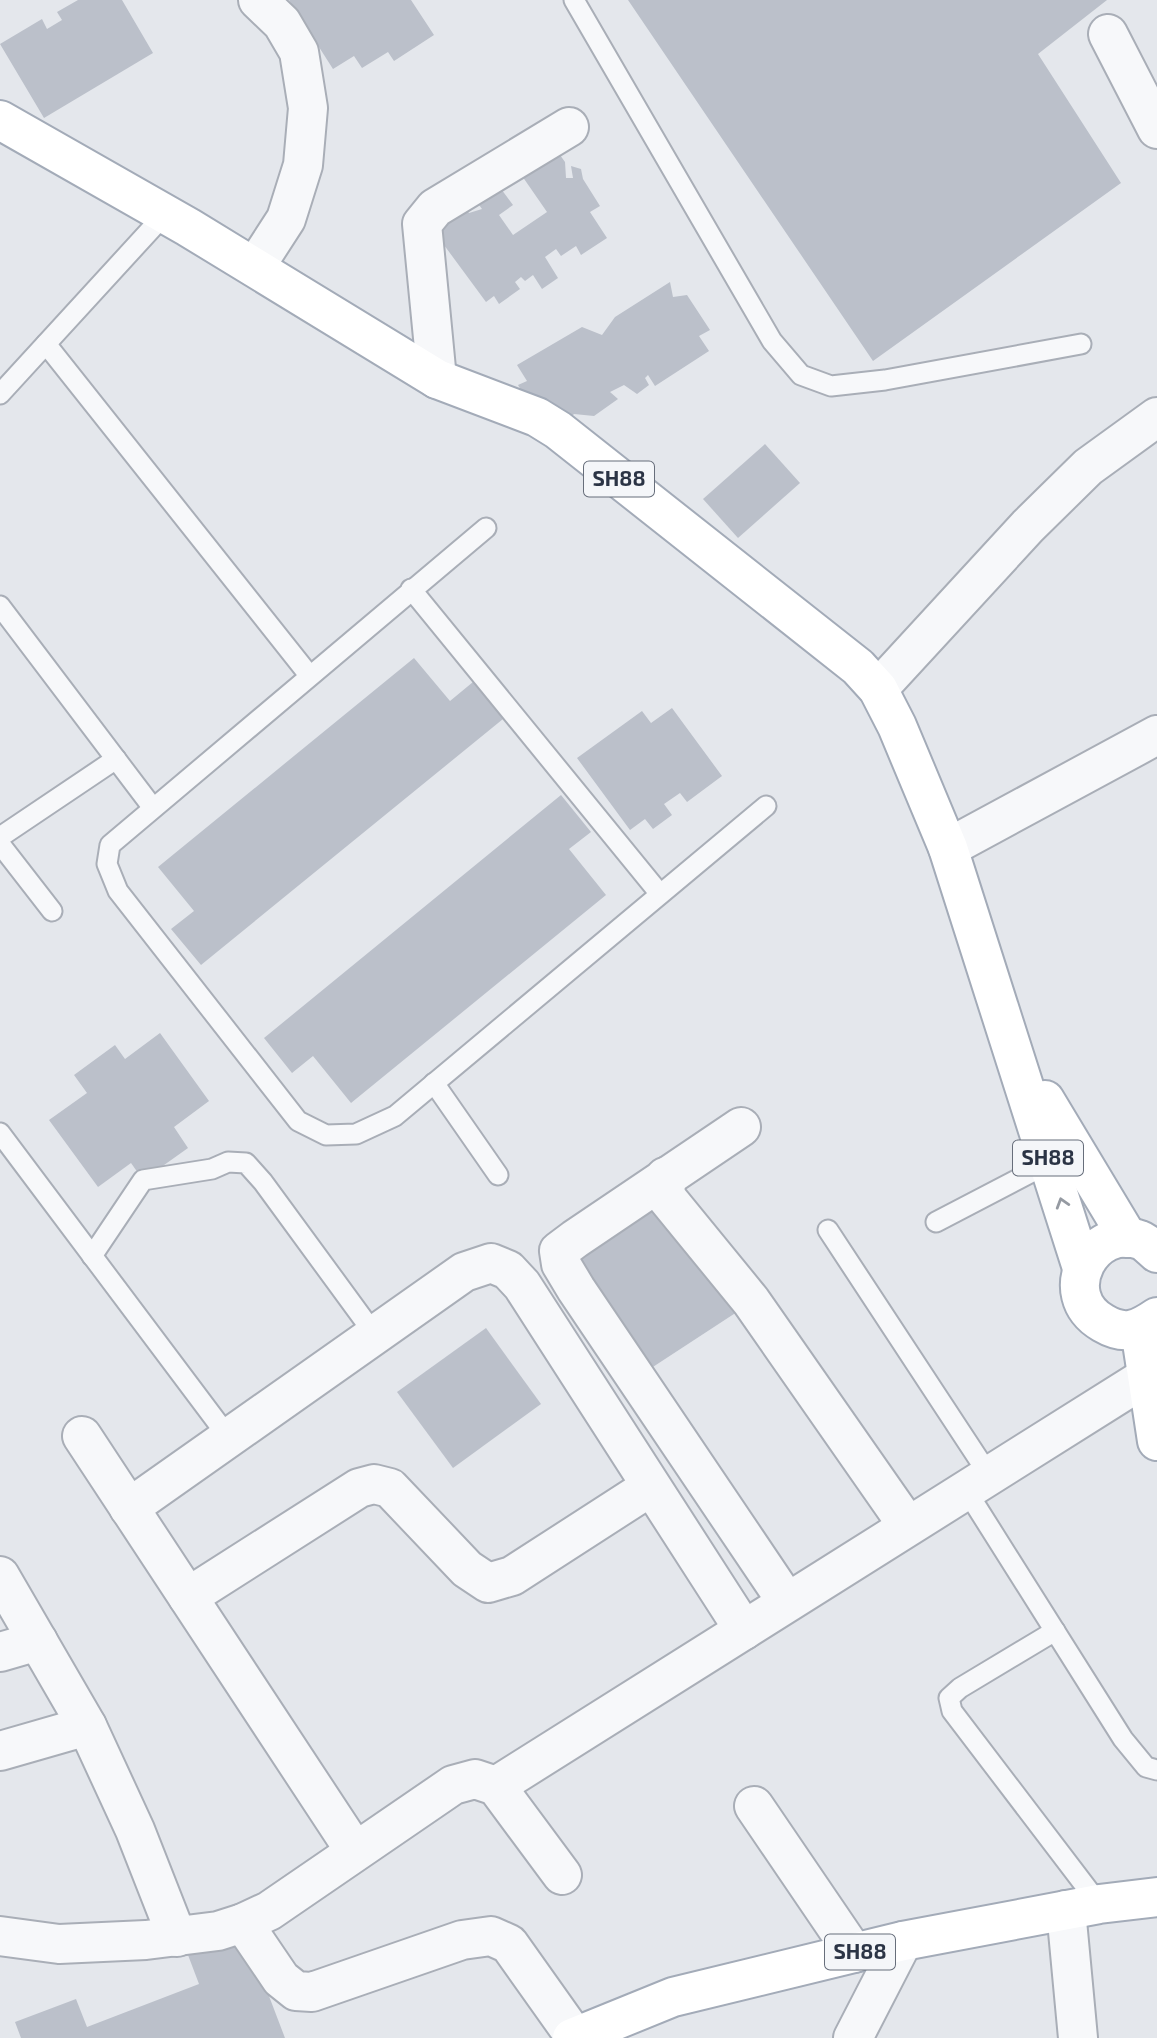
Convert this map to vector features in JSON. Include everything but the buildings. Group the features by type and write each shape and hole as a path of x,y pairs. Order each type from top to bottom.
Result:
{"main road":[{"name":"SH88","path":"0,120 255,267 437,379 537,417 558,430 858,667 878,689 897,726 948,848 1082,1268"},
{"name":"SH88","path":"1013,1048 1143,1245"},
{"path":"1143,1245 1109,1241 1093,1252 1082,1268 1080,1294 1092,1317 1114,1329 1148,1323 1146,1377 1157,1441"},
{"name":"SH88","path":"573,2037 673,1997 903,1941 1082,1907 1157,1897"}],"street":[{"path":"255,267 286,219 303,165 309,108 299,52 282,23 258,0"},
{"path":"1108,34 1157,129"},
{"path":"437,379 422,224 435,208 569,127"},
{"path":"878,689 1028,526 1088,467 1157,417"},
{"path":"948,848 1157,735"},
{"path":"741,1127 559,1251 561,1264 787,1602"},
{"path":"665,1177 666,1198 751,1301 908,1526"},
{"path":"129,1508 464,1272 491,1263 508,1270 522,1284 744,1630"},
{"path":"496,1786 1146,1377"},
{"path":"82,1436 355,1852"},
{"path":"188,1597 359,1488 374,1484 390,1488 467,1569 488,1583 512,1576 650,1487"},
{"path":"0,1576 87,1726 135,1830 177,1937"},
{"path":"0,1651 38,1641"},
{"path":"0,1751 87,1726"},
{"path":"0,1936 59,1944 146,1940 218,1931 243,1923 269,1911 453,1784 475,1779 496,1786 562,1875"},
{"path":"754,1807 854,1953"},
{"path":"1078,2038 1082,1907"},
{"path":"243,1923 281,1979 296,1991 312,1992 462,1940 491,1936 509,1944 573,2037"},
{"path":"853,2038 903,1941"}],"lane":[{"path":"575,0 772,341 801,375 831,386 845,385 1082,344"},
{"path":"0,394 165,214"},
{"path":"46,344 309,675"},
{"path":"486,528 110,845 107,864 118,891 298,1121 326,1135 356,1134 395,1116 766,806"},
{"path":"411,589 660,894"},
{"path":"0,606 153,808"},
{"path":"0,837 116,759"},
{"path":"0,844 52,911"},
{"path":"434,1083 498,1175"},
{"path":"0,1133 229,1438"},
{"path":"92,1256 143,1180 212,1169 228,1162 246,1163 263,1182 375,1335"},
{"path":"936,1222 1049,1163"},
{"path":"828,1230 977,1483 1055,1631 1123,1739 1146,1767 1157,1770"},
{"path":"1055,1631 960,1688 949,1698 952,1712 1082,1907"}]}
